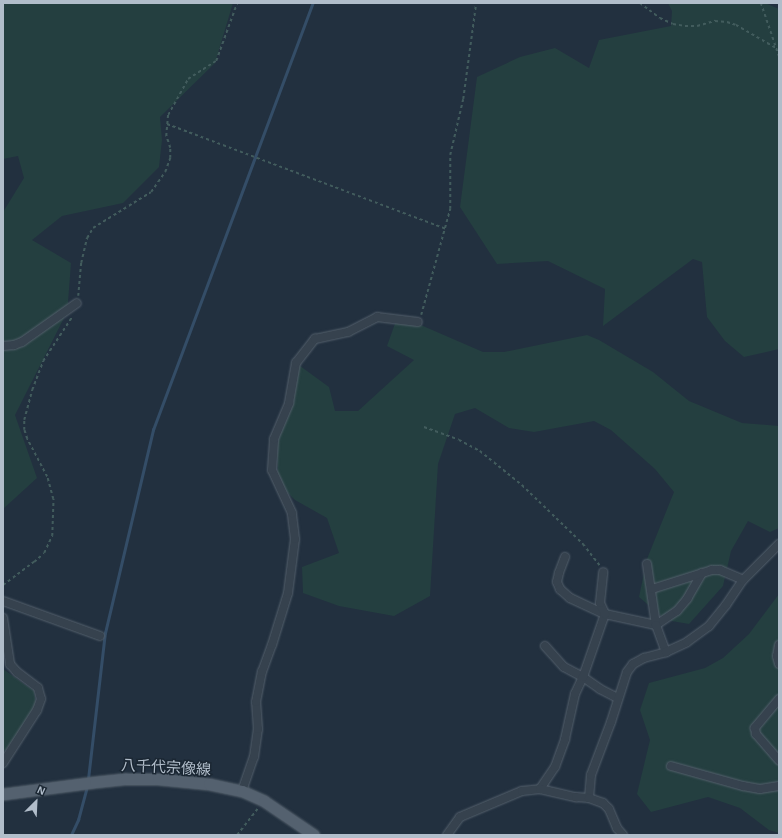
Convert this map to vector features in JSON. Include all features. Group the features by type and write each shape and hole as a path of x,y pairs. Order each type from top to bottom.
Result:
{"main road":[{"name":"八千代宗像線","path":"3,794 126,779 158,779 209,784 242,791 264,801 314,835"}],"street":[{"path":"3,346 14,345 22,342 77,303"},
{"path":"242,791 255,750 258,730 256,702 262,672 288,593 295,538 292,513 272,470 274,440 289,403 296,363 315,339 348,332 377,317 418,322"},
{"path":"589,798 591,775 611,722 627,672 634,664 644,658 666,652 687,642 709,626 743,580 779,544"},
{"path":"565,558 558,573 557,582 560,589 579,603 605,614 656,625 677,611 687,600 702,574"},
{"path":"647,564 652,589 656,625 666,652"},
{"path":"652,589 712,570 720,570 743,580"},
{"path":"540,789 555,767 565,739 575,694 583,677 605,614 600,603 602,572"},
{"path":"3,601 100,636"},
{"path":"3,618 10,664 17,672 38,688 41,699 37,710 3,763"},
{"path":"545,646 564,667 618,698"},
{"path":"779,646 777,656 779,664"},
{"path":"779,699 755,728 756,734 779,760"},
{"path":"671,766 760,790 779,786"},
{"path":"447,835 460,817 522,791 540,789 576,797 589,798 604,803 609,809 617,828 623,835"}],"path":[{"path":"3,585 44,553 52,536 53,499 47,477 27,439 24,430 24,420 32,390 43,361 74,314 77,303 81,263 87,238 93,228 151,192 166,172 170,158 166,124 172,105 188,80 216,61 238,3"},
{"path":"418,322 446,229 450,209 450,155 463,99 476,3"},
{"path":"640,3 660,18 679,25 697,26 715,21 728,22 776,48"},
{"path":"761,3 779,56"},
{"path":"166,124 446,229"},
{"path":"424,427 453,438 480,451 516,480 583,544 598,563 602,572"},
{"path":"237,835 264,801"}],"green space":[{"path":"3,3 233,3 215,63 160,117 162,140 159,167 123,203 62,216 32,240 71,263 67,315 67,312 15,415 37,478 3,509 3,212 24,178 18,156 3,159"},
{"path":"668,3 765,3 779,9 779,349 744,357 725,341 707,317 702,262 693,259 603,326 605,289 548,261 497,264 460,207 477,77 520,57 555,48 589,68 599,40 671,26 672,11"},
{"path":"397,318 423,326 483,352 504,352 587,335 599,340 653,372 689,401 742,423 779,426 779,528 770,532 748,521 731,551 723,586 689,624 666,620 639,597 647,559 674,492 655,469 611,430 594,421 534,432 509,428 475,408 455,414 438,464 430,596 394,616 339,606 303,593 302,567 339,553 327,518 295,500 278,483 277,447 296,363 329,387 335,411 358,411 414,360 387,346"},
{"path":"779,594 779,833 769,830 740,808 708,797 651,812 637,794 650,740 640,710 649,683 705,668 723,658 749,634"},
{"path":"3,669 34,691 37,710 3,753"}],"waterway":[{"path":"88,779 105,633 153,430 313,3"},
{"path":"71,835 78,820 87,786"}]}
